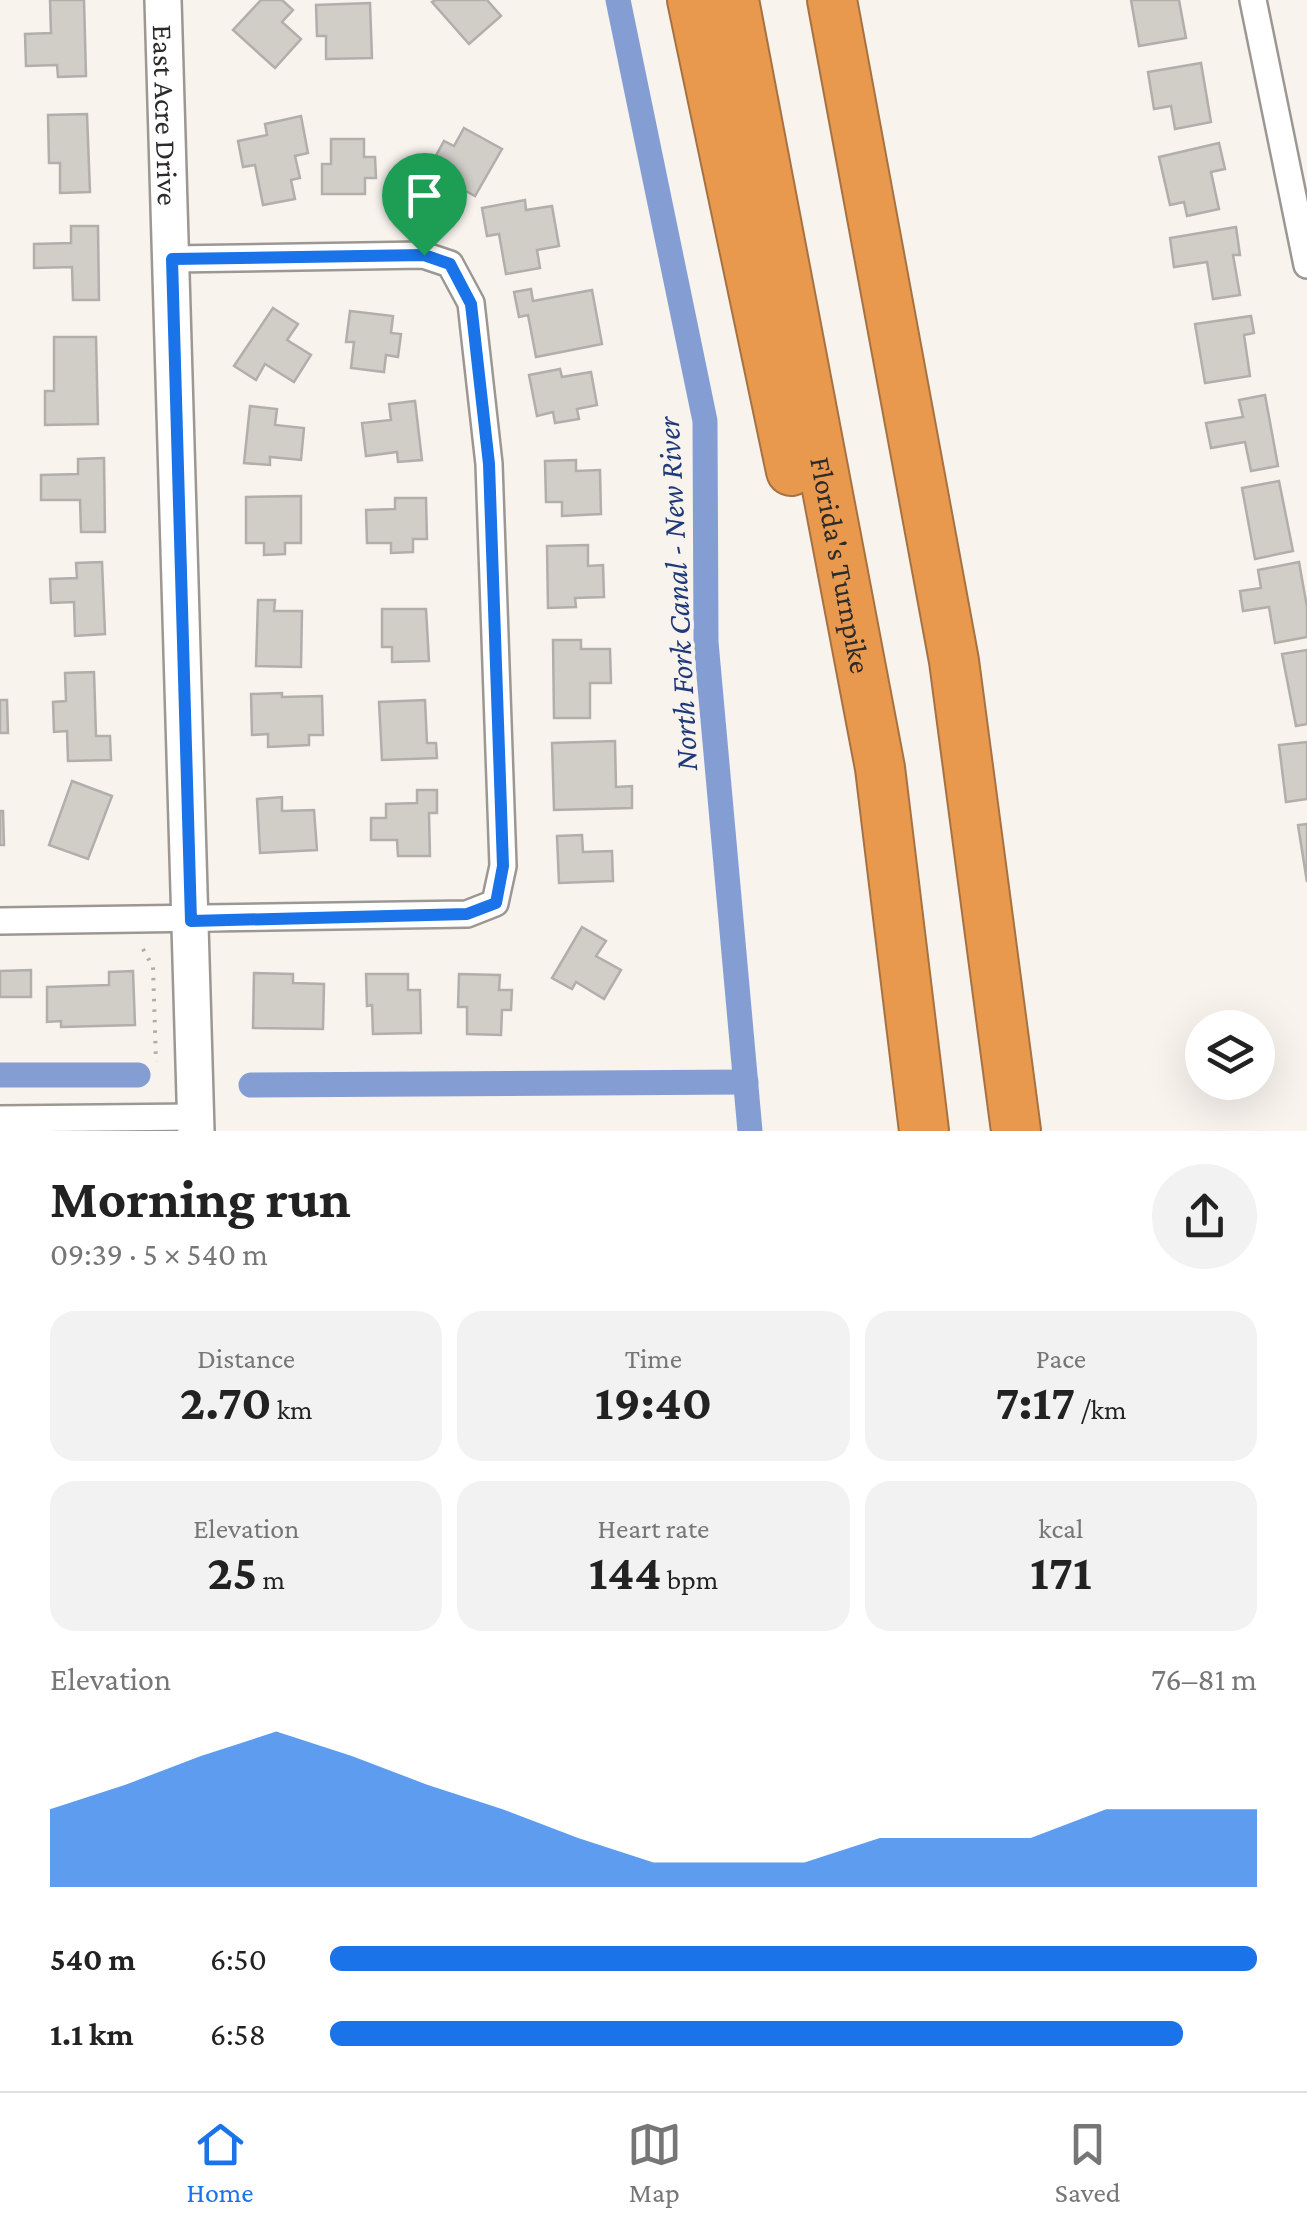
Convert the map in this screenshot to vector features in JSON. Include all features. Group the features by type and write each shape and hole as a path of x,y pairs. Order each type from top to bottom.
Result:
{"highway":[{"path":"692,0 796,491 842,566"},
{"name":"Florida's Turnpike","path":"734,0 880,768 924,1131"},
{"path":"832,0 954,661 1016,1131"}],"street":[{"name":"East Acre Drive","path":"163,0 196,1124"},
{"path":"1253,0 1303,218 1307,266"},
{"path":"0,921 467,914 496,903 503,866 489,464 471,304 450,264 424,255 172,259"},
{"path":"0,1119 196,1124"}],"path":[{"path":"144,949 153,966 156,1062"}],"building":[{"path":"50,0 84,0 86,76 58,77 57,65 26,66 25,34 51,33"},
{"path":"261,0 282,0 293,10 282,22 301,39 275,68 233,30"},
{"path":"487,0 501,16 469,44 432,2"},
{"path":"1131,0 1179,0 1186,38 1139,46"},
{"path":"370,3 372,58 326,59 326,36 317,36 316,5"},
{"path":"1201,63 1211,122 1175,129 1171,106 1154,109 1148,72"},
{"path":"87,114 90,192 60,193 60,163 49,163 48,115"},
{"path":"301,116 308,153 295,156 300,178 291,180 295,199 263,205 255,165 243,167 238,141 267,135 265,124"},
{"path":"464,128 502,149 475,196 428,170 444,141 454,146"},
{"path":"331,139 364,139 364,157 375,157 376,178 365,178 365,194 322,194 322,164 331,164"},
{"path":"1219,143 1225,169 1211,172 1219,209 1187,216 1184,202 1170,205 1159,157"},
{"path":"525,200 526,210 552,206 559,246 537,250 540,268 506,274 499,234 487,236 482,208"},
{"path":"71,226 98,226 99,300 73,300 72,267 34,268 34,244 71,243"},
{"path":"1236,227 1240,255 1233,255 1240,295 1213,299 1207,262 1174,267 1170,238"},
{"path":"531,289 533,301 592,290 602,344 536,357 528,315 519,317 514,292"},
{"path":"273,308 298,324 287,340 311,355 294,382 265,364 256,380 234,366"},
{"path":"350,311 393,316 391,333 401,334 398,357 386,355 384,372 351,368 354,342 346,342"},
{"path":"1251,316 1254,333 1244,335 1250,376 1205,383 1195,324"},
{"path":"54,337 96,337 98,424 45,425 45,391 54,391"},
{"path":"560,369 562,377 591,372 597,405 577,409 579,419 555,423 553,412 537,416 529,375"},
{"path":"1265,395 1278,466 1251,471 1245,442 1211,448 1206,423 1243,417 1239,400"},
{"path":"415,401 422,460 398,462 397,452 366,456 362,423 391,420 389,404"},
{"path":"250,406 277,409 275,425 304,428 301,460 270,457 270,465 244,463"},
{"path":"104,458 105,532 81,532 80,500 41,500 41,475 78,474 78,459"},
{"path":"576,460 576,471 600,470 601,514 562,516 562,502 546,502 545,461"},
{"path":"1279,481 1293,551 1255,559 1242,488"},
{"path":"301,496 301,543 285,543 285,554 264,555 264,543 246,543 246,497"},
{"path":"395,498 426,498 427,539 413,539 413,552 391,553 391,543 367,543 366,510 395,509"},
{"path":"588,545 588,566 603,565 604,597 575,598 576,607 548,608 547,546"},
{"path":"102,562 105,634 75,636 74,602 51,603 50,579 77,578 76,563"},
{"path":"1299,562 1307,607 1307,637 1275,643 1269,607 1243,611 1240,591 1261,588 1258,570"},
{"path":"258,600 275,600 274,611 302,611 301,667 256,666"},
{"path":"382,609 426,609 429,661 392,662 392,647 382,647"},
{"path":"553,640 581,640 581,649 610,649 611,683 590,683 590,718 554,718"},
{"path":"1307,650 1307,724 1296,726 1282,654"},
{"path":"94,672 96,736 110,736 111,760 68,761 67,731 54,732 53,702 66,701 65,673"},
{"path":"282,693 282,697 322,696 323,735 309,735 309,745 268,747 268,734 252,735 251,694"},
{"path":"0,700 7,700 8,733 0,733"},
{"path":"425,700 427,743 436,743 437,758 382,760 379,702"},
{"path":"615,741 616,787 632,786 632,808 554,810 552,743"},
{"path":"1307,742 1307,799 1286,802 1279,745"},
{"path":"72,781 112,796 88,859 49,845"},
{"path":"417,790 437,790 437,813 429,813 430,856 398,856 397,840 371,840 371,818 386,818 386,804 417,803"},
{"path":"282,797 282,811 314,810 317,850 260,853 257,799"},
{"path":"3,811 4,845 0,845"},
{"path":"1307,824 1307,882 1298,825"},
{"path":"582,835 583,852 612,851 613,881 559,883 557,836"},
{"path":"582,927 606,941 596,956 621,970 604,999 576,982 572,989 552,978"},
{"path":"31,970 31,997 0,997 0,971"},
{"path":"133,971 135,1025 61,1027 61,1021 47,1022 47,987 109,985 109,972"},
{"path":"254,973 293,974 293,983 324,984 323,1029 253,1028"},
{"path":"366,974 408,974 408,990 420,990 421,1033 373,1034"},
{"path":"459,974 500,975 499,990 512,990 511,1010 502,1010 501,1035 467,1034 467,1007 458,1007"}],"waterway":[{"name":"North Fork Canal - New River","path":"618,0 705,421 706,642 750,1131"},
{"path":"0,1075 138,1075"},
{"path":"251,1085 746,1082"}],"route":[{"path":"424,255 450,264 471,304 489,464 503,866 496,903 467,914 191,921 172,259 424,255"}]}
